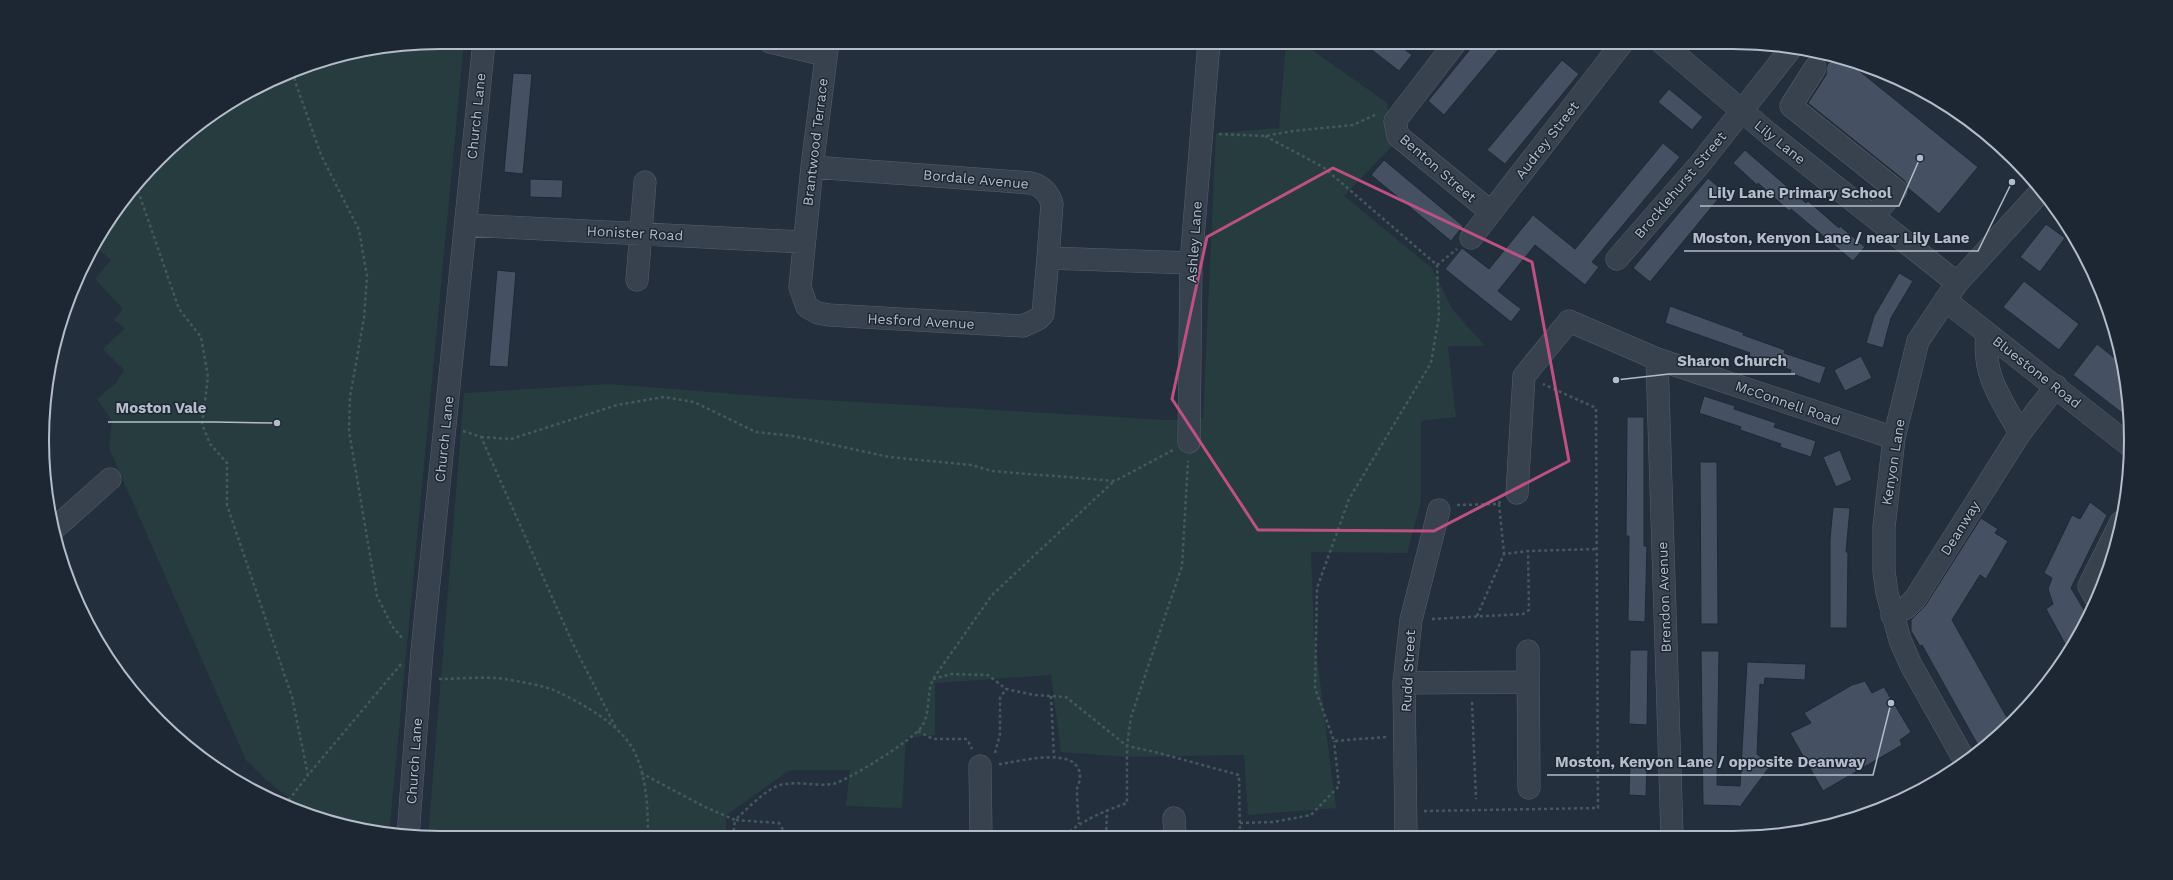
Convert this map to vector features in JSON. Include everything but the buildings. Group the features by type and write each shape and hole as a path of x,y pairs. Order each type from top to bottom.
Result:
{"street":[{"name":"Church Lane","path":"408,830 420,679 417,650 466,225 483,49"},
{"name":"Brantwood Terrace","path":"804,242 827,49"},
{"name":"Ashley Lane","path":"1189,442 1191,263 1203,134 1209,49"},
{"name":"Benton Street","path":"1444,49 1395,120 1398,136 1491,212"},
{"name":"Audrey Street","path":"1471,238 1618,49"},
{"name":"Lily Lane","path":"1669,49 1742,111 1873,216 1951,292"},
{"name":"Brocklehurst Street","path":"1617,259 1700,164 1788,53"},
{"path":"1814,68 1791,106 1896,190 1873,216"},
{"name":"Bordale Avenue","path":"812,167 1031,183 1039,185 1050,197 1052,204 1048,258"},
{"path":"637,280 645,182"},
{"name":"Kenyon Lane","path":"1962,756 1911,665 1900,640 1892,615 1884,571 1884,527 1894,438 1918,341 1951,292 2040,199"},
{"name":"Honister Road","path":"466,225 804,242"},
{"name":"Hesford Avenue","path":"804,242 800,287 802,297 807,307 829,315 1023,326 1038,319 1043,314 1048,258"},
{"path":"1048,258 1191,263"},
{"name":"Bluestone Road","path":"1951,292 1987,333 2124,441"},
{"name":"McConnell Road","path":"1524,376 1569,321 1657,359 1894,438"},
{"path":"1987,333 1986,359 1989,375 2020,433"},
{"name":"Brendon Avenue","path":"1657,359 1672,831"},
{"path":"1508,499 1524,376"},
{"name":"Deanway","path":"1892,615 1906,608 1915,599 2020,433 2056,386"},
{"path":"59,526 110,479"},
{"name":"Rudd Street","path":"1406,831 1404,683 1411,620 1439,510"},
{"path":"2093,593 2089,586 2110,544"},
{"path":"1528,651 1529,788"},
{"path":"1404,683 1528,682"},
{"path":"981,831 986,765"}],"path":[{"path":"289,801 308,775 417,650 392,626 377,596 349,431 350,397 364,318 368,276 358,230 321,155 294,77"},
{"path":"1203,134 1265,136 1292,131 1353,125 1382,112 1395,120"},
{"path":"1240,823 1273,822 1311,815 1339,786 1334,740 1314,688 1317,588 1349,499 1431,362 1439,316 1437,265 1323,167 1265,136"},
{"path":"139,191 179,309 201,337 208,377 202,424 210,444 226,463 226,505 292,697 308,775"},
{"path":"1437,265 1471,238"},
{"path":"1406,811 1598,808 1596,408 1524,376"},
{"path":"461,430 481,437 511,439 617,405 664,397 694,402 756,432 793,436 889,458 971,465 992,471 1114,481"},
{"path":"481,437 572,642 617,730"},
{"path":"734,831 735,820 758,799 775,787 792,783 833,784 869,767 922,727 928,707 930,686 933,679 992,595 1114,481 1189,442"},
{"path":"1070,831 1079,824 1127,802 1127,746 1131,717 1182,566 1189,442"},
{"path":"1439,510 1458,505 1508,499 1504,554 1476,616"},
{"path":"1504,554 1528,551 1597,549"},
{"path":"1411,620 1523,614 1529,610 1528,551"},
{"path":"933,679 951,674 988,675 1006,689 1066,697 1127,746 1156,752 1239,775 1240,831"},
{"path":"420,679 505,679 554,691 592,712 617,730 634,752 641,773 648,809 648,831"},
{"path":"1472,683 1476,800"},
{"path":"986,765 1000,734 1000,698 1006,689"},
{"path":"1051,696 1054,757"},
{"path":"918,730 933,739 967,739 986,765"},
{"path":"1334,740 1405,735"},
{"path":"986,765 1054,757 1065,758 1077,764 1080,777 1077,789 1079,824"},
{"path":"641,773 705,807 735,820 779,823 784,831"},
{"path":"1106,831 1107,810"}],"highlighted area":[{"path":"1333,168 1532,262 1569,461 1434,531 1258,530 1172,399 1207,237"}],"green space":[{"path":"463,49 390,828 339,818 295,803 264,778 246,760 109,448 112,421 97,399 116,383 124,370 103,349 125,328 114,320 123,309 95,279 111,260 98,249 115,223 146,182 182,146 202,130 244,101 290,79 339,62 389,52"},
{"path":"1285,49 1311,49 1387,103 1394,144 1344,196 1432,268 1452,309 1485,346 1448,346 1456,417 1421,421 1421,502 1407,553 1311,552 1314,634 1336,808 1248,815 1244,755 1125,757 1061,752 1051,675 935,683 935,735 906,738 902,808 846,806 850,770 790,770 726,815 726,831 429,831 464,393 609,384 772,397 1168,420 1203,418 1216,133 1279,128"}],"place":[{"name":"Lily Lane Primary School","path":"1920,158"},
{"name":"Moston, Kenyon Lane / near Lily Lane","path":"2012,182"},
{"name":"Sharon Church","path":"1616,380"},
{"name":"Moston Vale","path":"277,423"},
{"name":"Moston, Kenyon Lane / opposite Deanway","path":"1891,703"}]}
